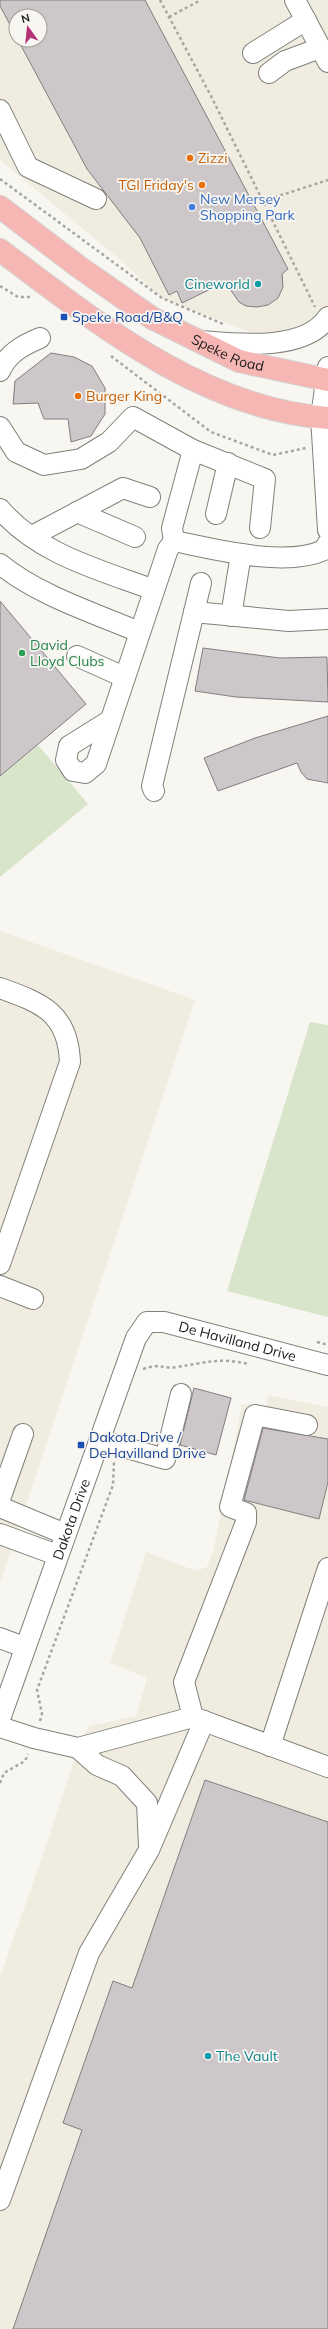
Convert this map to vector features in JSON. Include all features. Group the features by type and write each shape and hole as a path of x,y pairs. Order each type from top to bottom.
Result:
{"highway":[{"name":"Speke Road","path":"0,207 79,267 152,318 239,361 327,375"},
{"path":"0,250 58,294 164,365 250,404 325,418"}],"street":[{"path":"269,73 284,61 324,55 295,0"},
{"path":"253,53 306,20"},
{"path":"0,110 28,166 96,199"},
{"path":"199,341 252,344 277,342 296,338 322,325 319,315"},
{"path":"0,371 4,362 22,345 40,338"},
{"path":"327,375 325,418 321,447 328,507 328,530"},
{"path":"0,427 16,452 44,465 81,459 109,442 133,417 193,450 265,479 260,528"},
{"path":"109,721 168,549 174,541 172,528 193,450"},
{"path":"216,514 228,463"},
{"path":"32,536 123,488 150,497"},
{"path":"0,509 8,519 42,544 78,562 154,590"},
{"path":"76,512 135,538"},
{"path":"174,541 240,554 301,557 324,550 328,543"},
{"path":"231,616 240,554"},
{"path":"0,564 11,573 45,591 139,632"},
{"path":"154,791 152,786 200,583"},
{"path":"194,612 289,621 328,619"},
{"path":"77,656 124,677"},
{"path":"0,988 29,998 43,1006 55,1016 64,1028 69,1044 70,1062 0,1264"},
{"path":"0,1286 33,1299"},
{"name":"De Havilland Drive","path":"147,1322 164,1322 328,1365"},
{"name":"Dakota Drive","path":"0,1719 24,1647 65,1534 107,1443 136,1338 147,1322"},
{"path":"107,1443 165,1459 181,1394"},
{"path":"0,2200 89,1953 149,1850 199,1719 184,1682 246,1522 246,1513 230,1507 255,1414 307,1425"},
{"path":"0,1499 23,1434"},
{"path":"0,1507 65,1534"},
{"path":"0,1534 57,1555"},
{"path":"270,1746 328,1568"},
{"path":"0,1638 24,1647"},
{"path":"0,1727 34,1738 78,1748 199,1719 328,1767"},
{"path":"78,1748 98,1765 122,1776 147,1803 149,1850"}],"path":[{"path":"160,0 263,201 319,315"},
{"path":"169,17 201,0"},
{"path":"0,179 162,298 207,318 228,325"},
{"path":"263,201 328,180"},
{"path":"141,1370 155,1365 175,1368 201,1362 228,1359"},
{"path":"0,1784 4,1773 25,1761 42,1714 37,1690 113,1485 107,1443"}],"shaded area":[{"name":"New Mersey Shopping Park","path":"0,0 328,0 328,337 255,334 162,298 113,254 0,160"},
{"path":"0,931 195,1000 0,1583"},
{"path":"268,1395 328,1407 328,2329 0,2329 0,1977 49,1837 78,1748 89,1726 136,1716 147,1678 110,1663 146,1552 196,1571 207,1567 213,1552 242,1404 266,1408"}],"green space":[{"path":"38,745 88,804 0,877 0,776"},
{"path":"310,1022 328,1025 328,1317 227,1291"}],"building":[{"path":"0,0 145,0 288,269 282,274 283,287 278,298 268,305 257,307 246,306 239,302 225,282 182,303 177,291 169,295 140,238 87,169 22,48 48,48 48,8 8,8 8,21 0,6"},
{"path":"51,353 74,357 92,366 105,388 105,414 91,436 71,442 68,419 44,419 38,403 13,404 15,381"},
{"name":"David Lloyd Clubs","path":"0,601 86,704 0,776"},
{"path":"203,648 280,658 327,657 328,702 236,697 195,691"},
{"path":"328,716 328,783 307,779 301,772 297,763 218,791 204,758 255,738"},
{"path":"194,1388 231,1398 216,1455 180,1445"},
{"path":"263,1428 328,1439 328,1482 319,1519 244,1500"},
{"name":"The Vault","path":"205,1780 328,1822 328,2329 13,2329 82,2130 63,2123 113,1981 132,1988"}],"place":[{"name":"Zizzi","path":"190,158"},
{"name":"TGI Friday's","path":"202,185"},
{"name":"New Mersey Shopping Park","path":"192,207"},
{"name":"Cineworld","path":"258,284"},
{"name":"Speke Road/B&Q","path":"64,317"},
{"name":"Burger King","path":"78,396"},
{"name":"David Lloyd Clubs","path":"22,653"},
{"name":"Dakota Drive / DeHavilland Drive","path":"81,1445"},
{"name":"The Vault","path":"208,2056"}]}
